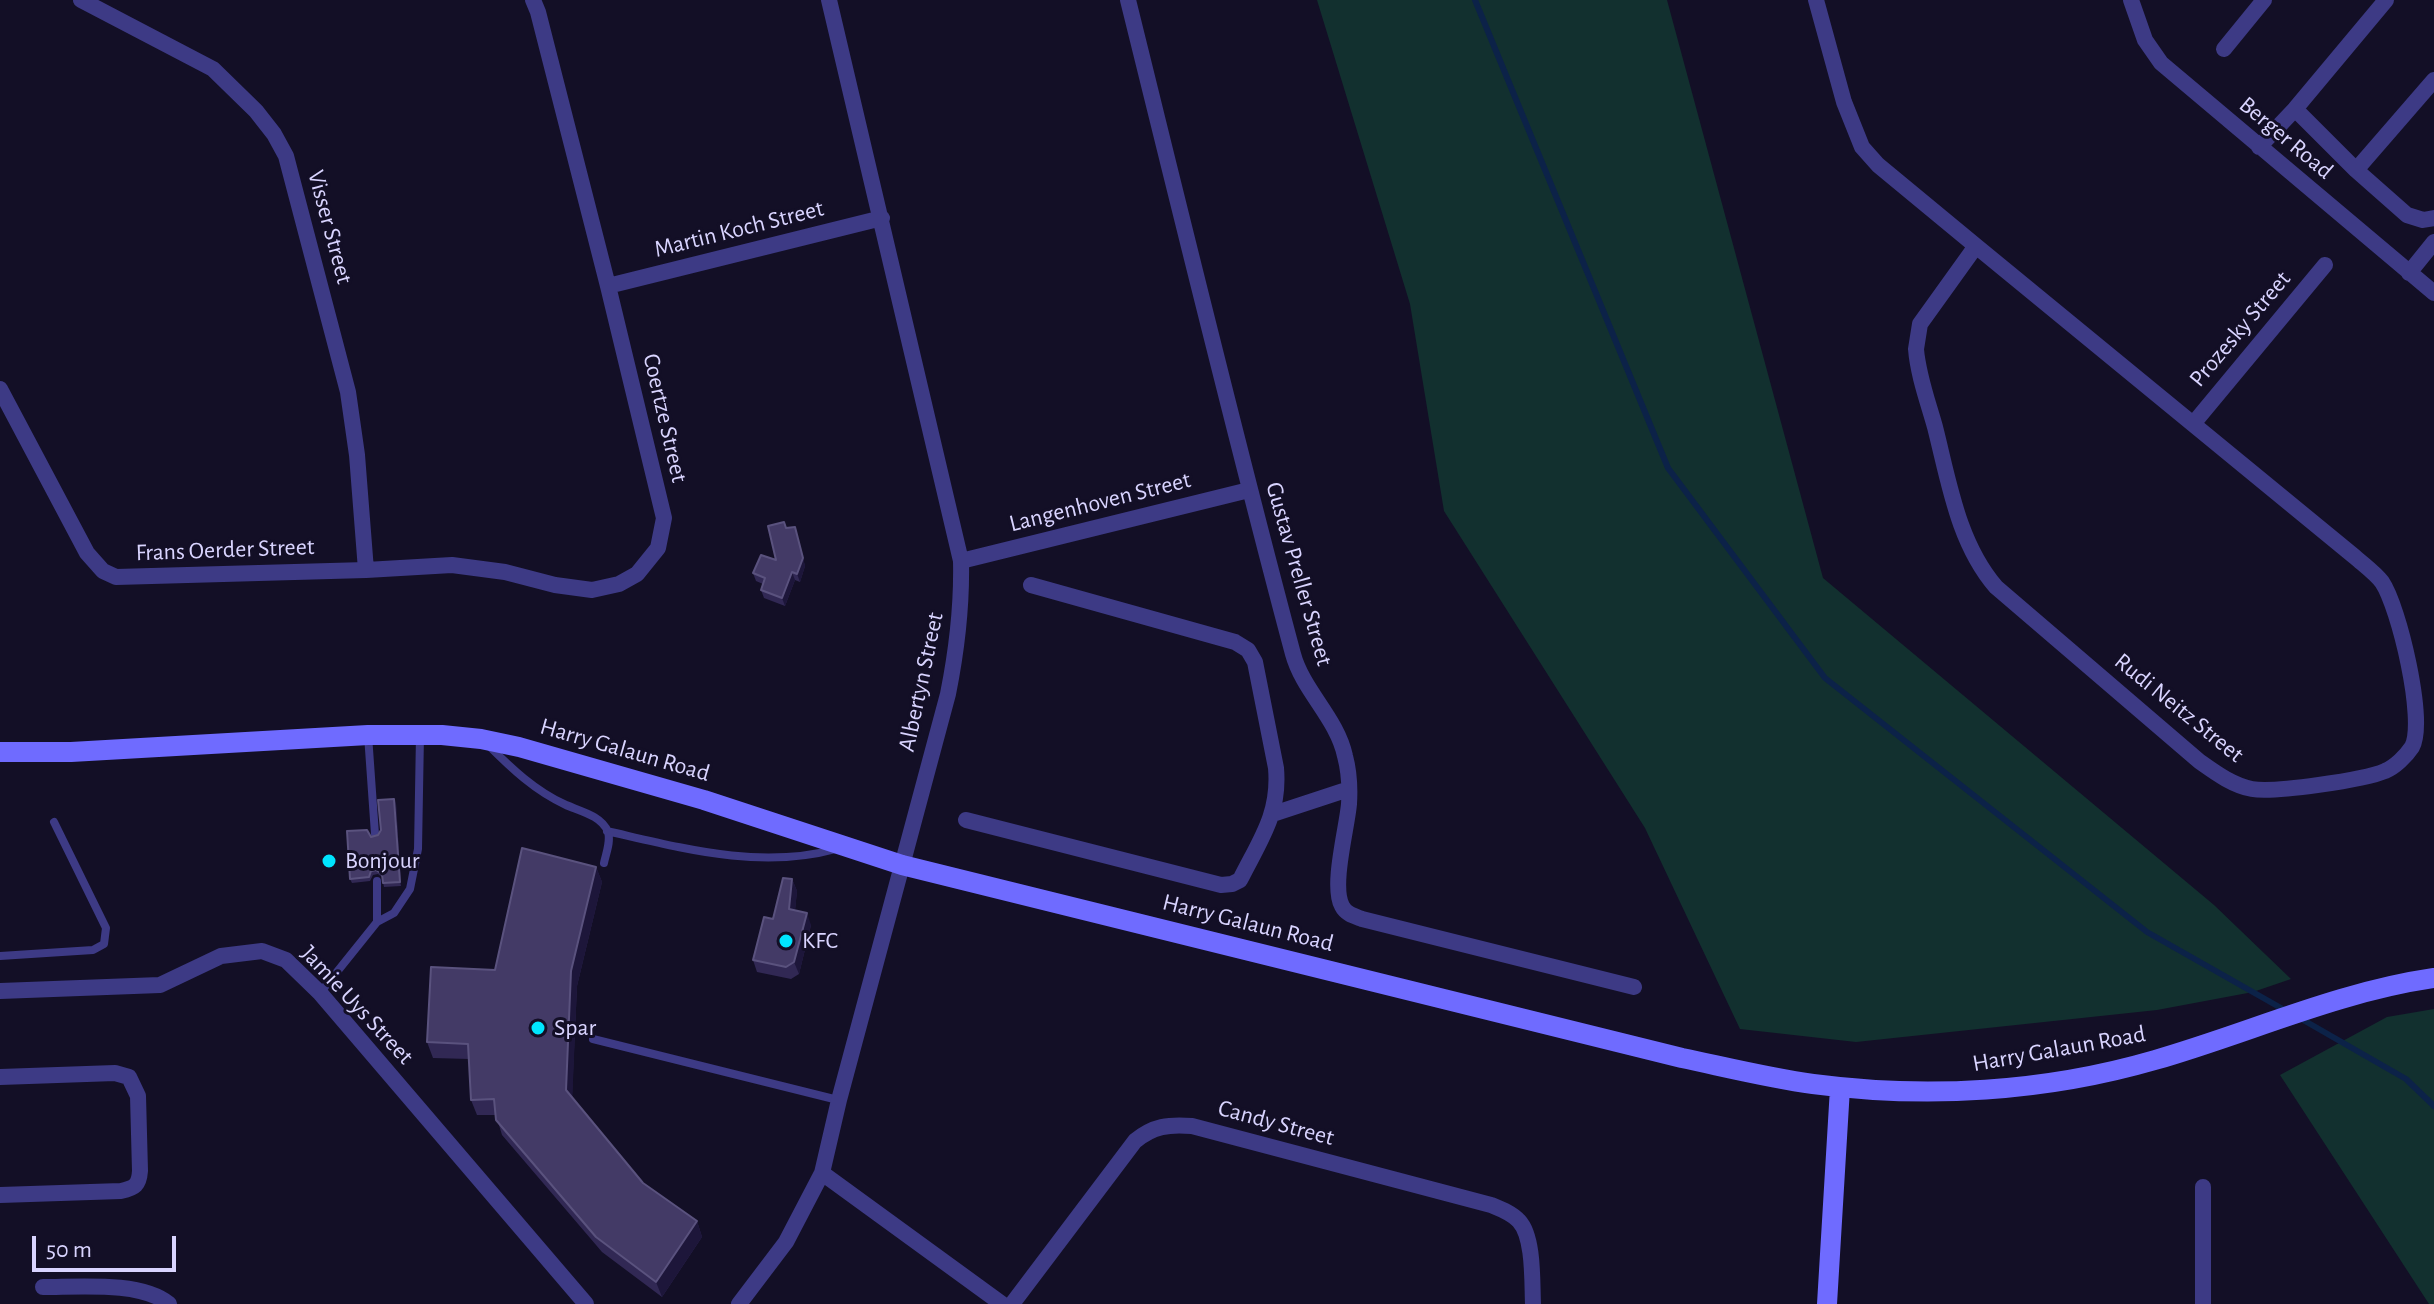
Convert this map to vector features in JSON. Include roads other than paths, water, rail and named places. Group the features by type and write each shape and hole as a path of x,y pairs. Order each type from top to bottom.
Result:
{"main road":[{"name":"Harry Galaun Road","path":"0,752 71,752 368,735 442,735 481,739 704,800 902,865 1682,1058 1840,1088 1957,1092 2018,1087 2078,1077 2155,1060 2335,999 2410,980 2434,978"},
{"name":"Harry Galaun Road","path":"0,765 71,752"},
{"name":"Harry Galaun Road","path":"2410,980 2434,965"},
{"path":"1827,1304 1840,1088"}],"street":[{"name":"Visser Street","path":"81,0 213,69 256,111 286,156 348,392 357,455 366,570"},
{"name":"Coertze Street","path":"366,570 452,565 505,572 555,585 592,590 629,580 658,548 664,518 608,286 533,0"},
{"name":"Albertyn Street","path":"739,1304 786,1242 822,1173 956,654 962,606 961,561 829,0"},
{"name":"Gustav Preller Street","path":"1128,0 1293,657 1345,753 1349,789 1338,884 1342,907 1350,914 1634,987"},
{"name":"Rudi Neitz Street","path":"1816,0 1844,102 1862,147 1878,165 2355,557 2380,580 2389,595 2405,651 2416,722 2413,744 2399,761 2383,772 2277,790 2236,785 2199,761 1996,587 1980,569 1956,509 1916,349 1920,324 1976,246"},
{"name":"Berger Road","path":"2131,0 2145,40 2161,63 2434,293"},
{"path":"2224,49 2264,0"},
{"path":"2259,147 2386,0"},
{"path":"2356,170 2434,80"},
{"path":"2295,109 2407,215 2423,220 2434,218"},
{"name":"Martin Koch Street","path":"608,286 882,218"},
{"path":"2409,273 2434,242"},
{"name":"Prozesky Street","path":"2193,424 2325,265"},
{"name":"Frans Oerder Street","path":"0,389 87,553 103,571 116,577 366,570"},
{"name":"Langenhoven Street","path":"961,561 1249,490"},
{"path":"966,820 1221,885 1240,880 1273,814 1276,768 1255,662 1248,650 1235,642 1031,585"},
{"path":"1273,814 1349,789"},
{"name":"Jamie Uys Street","path":"0,991 160,985 221,956 262,951 286,960 320,993 586,1304"},
{"path":"0,1077 115,1073 129,1077 138,1096 140,1171 139,1182 133,1188 121,1191 0,1195"},
{"name":"Candy Street","path":"1012,1304 1135,1141 1148,1130 1170,1124 1192,1126 1476,1201 1512,1214 1522,1223 1527,1235 1533,1304"},
{"path":"822,1173 1002,1304"},
{"path":"2203,1187 2203,1304"},
{"path":"43,1287 149,1292 169,1304"}],"lane":[{"path":"368,735 375,834"},
{"path":"320,993 377,922 394,913 410,889 418,834 420,735"},
{"path":"481,739 536,789 591,816 607,831 695,852 768,858 809,856 844,846"},
{"path":"0,956 93,950 104,944 106,928 54,822"},
{"path":"604,863 609,845 607,831"},
{"path":"377,881 377,922"},
{"path":"593,1039 839,1100"}],"waterway":[{"path":"1475,0 1668,468 1825,678 2147,932 2288,1012"},
{"path":"2298,1017 2406,1079 2434,1106"}],"place":[{"name":"Bonjour","path":"329,861"},
{"name":"KFC","path":"786,941"},
{"name":"Spar","path":"538,1028"}]}
